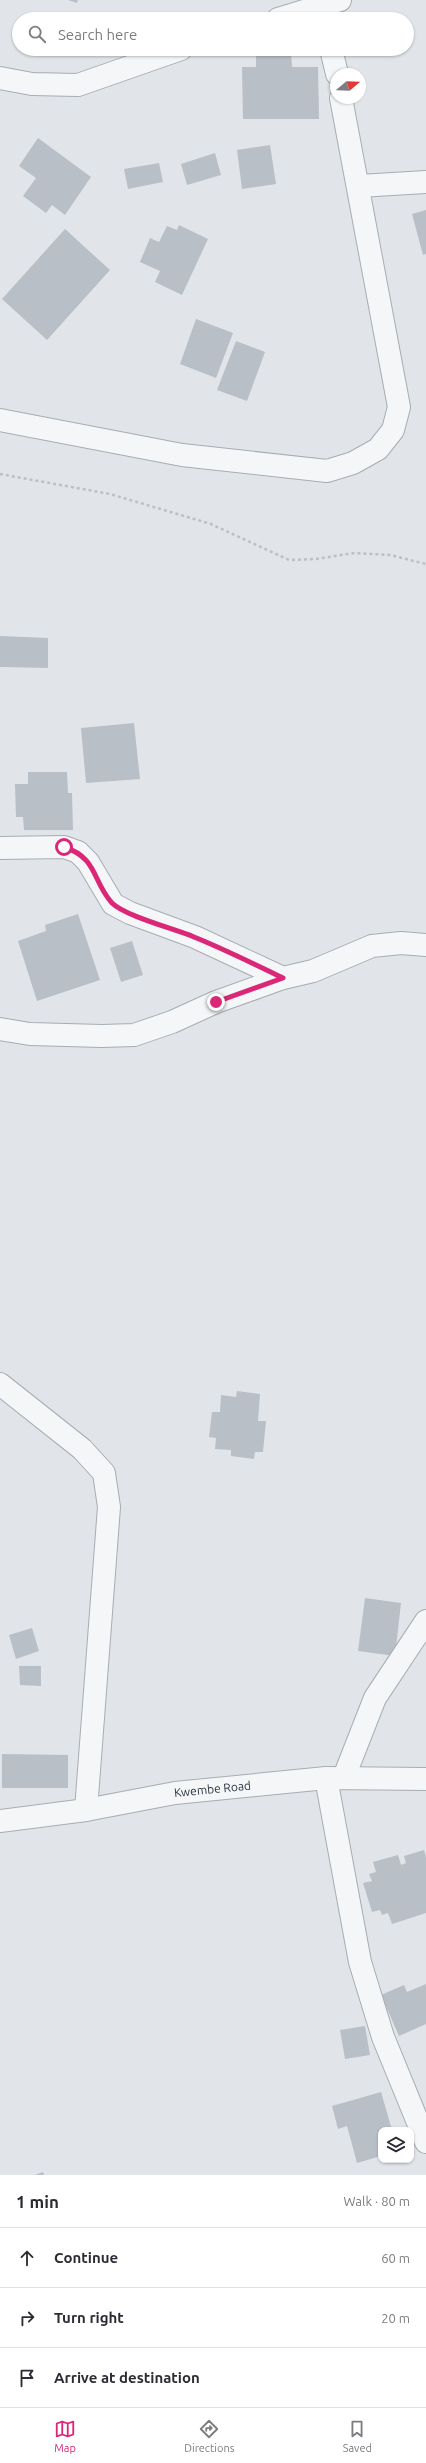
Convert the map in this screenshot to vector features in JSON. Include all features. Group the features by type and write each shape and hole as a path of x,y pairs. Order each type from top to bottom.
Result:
{"street":[{"path":"310,12 329,8"},
{"path":"0,78 32,84 78,85 161,56"},
{"path":"333,56 336,68"},
{"path":"0,420 182,455 327,471 353,463 378,449 393,430 399,407 360,186 343,104"},
{"path":"360,186 426,182"},
{"path":"0,848 64,847 78,852 88,862 113,904 130,913 195,937 283,978"},
{"path":"0,1029 30,1034 134,1035 283,978 313,971 372,946 400,943 426,945"},
{"path":"0,1384 82,1449 104,1473 109,1507 86,1810"},
{"path":"426,1620 375,1698 335,1778 360,1962 383,2037 426,2142"},
{"name":"Kwembe Road","path":"0,1821 86,1810 175,1793 335,1778 426,1779"}],"path":[{"path":"0,474 110,494 196,519 211,524 289,560 316,559 354,553 390,555 426,564"}],"building":[{"path":"68,0 78,0 77,3"},
{"path":"256,56 291,56 292,67 318,67 319,119 243,119 242,67 256,67"},
{"path":"38,138 91,177 65,215 52,205 46,213 23,196 36,178 19,166"},
{"path":"270,145 276,184 242,189 237,150"},
{"path":"215,153 221,175 187,185 181,164"},
{"path":"159,163 163,182 128,189 124,169"},
{"path":"426,210 426,254 423,255 412,214"},
{"path":"179,225 208,239 182,295 155,282 160,271 140,262 150,238 159,242 167,226 177,230"},
{"path":"65,229 110,270 47,340 2,299"},
{"path":"196,319 233,333 216,378 180,364"},
{"path":"236,341 265,352 247,401 217,390"},
{"path":"0,636 48,638 48,668 0,667"},
{"path":"134,723 140,779 86,783 81,728"},
{"path":"28,772 67,772 68,793 72,793 73,830 24,830 23,817 16,817 15,784 28,784"},
{"path":"78,914 100,980 37,1001 18,941 46,931 45,925"},
{"path":"132,941 143,975 121,982 110,948"},
{"path":"237,1391 260,1394 258,1421 266,1421 263,1452 255,1452 254,1459 231,1456 231,1450 215,1449 216,1438 209,1437 212,1412 220,1412 221,1395 236,1397"},
{"path":"365,1598 401,1603 395,1656 358,1651"},
{"path":"32,1628 39,1651 16,1659 9,1635"},
{"path":"19,1666 41,1666 41,1686 20,1685"},
{"path":"2,1754 68,1755 68,1788 2,1788"},
{"path":"424,1850 426,1857 426,1913 392,1924 388,1913 382,1915 380,1910 372,1912 363,1883 372,1881 369,1874 376,1872 373,1862 398,1855 401,1865 406,1863 404,1856"},
{"path":"426,1984 426,2024 399,2036 381,1995 404,1985 407,1992"},
{"path":"365,2026 370,2055 345,2059 340,2030"},
{"path":"381,2092 391,2127 378,2127 378,2157 357,2163 347,2126 338,2129 332,2106"},
{"path":"43,2172 44,2175 35,2175"}],"route":[{"path":"64,847 78,852 88,862 113,904 130,913 195,937 283,978 216,1002"}]}
